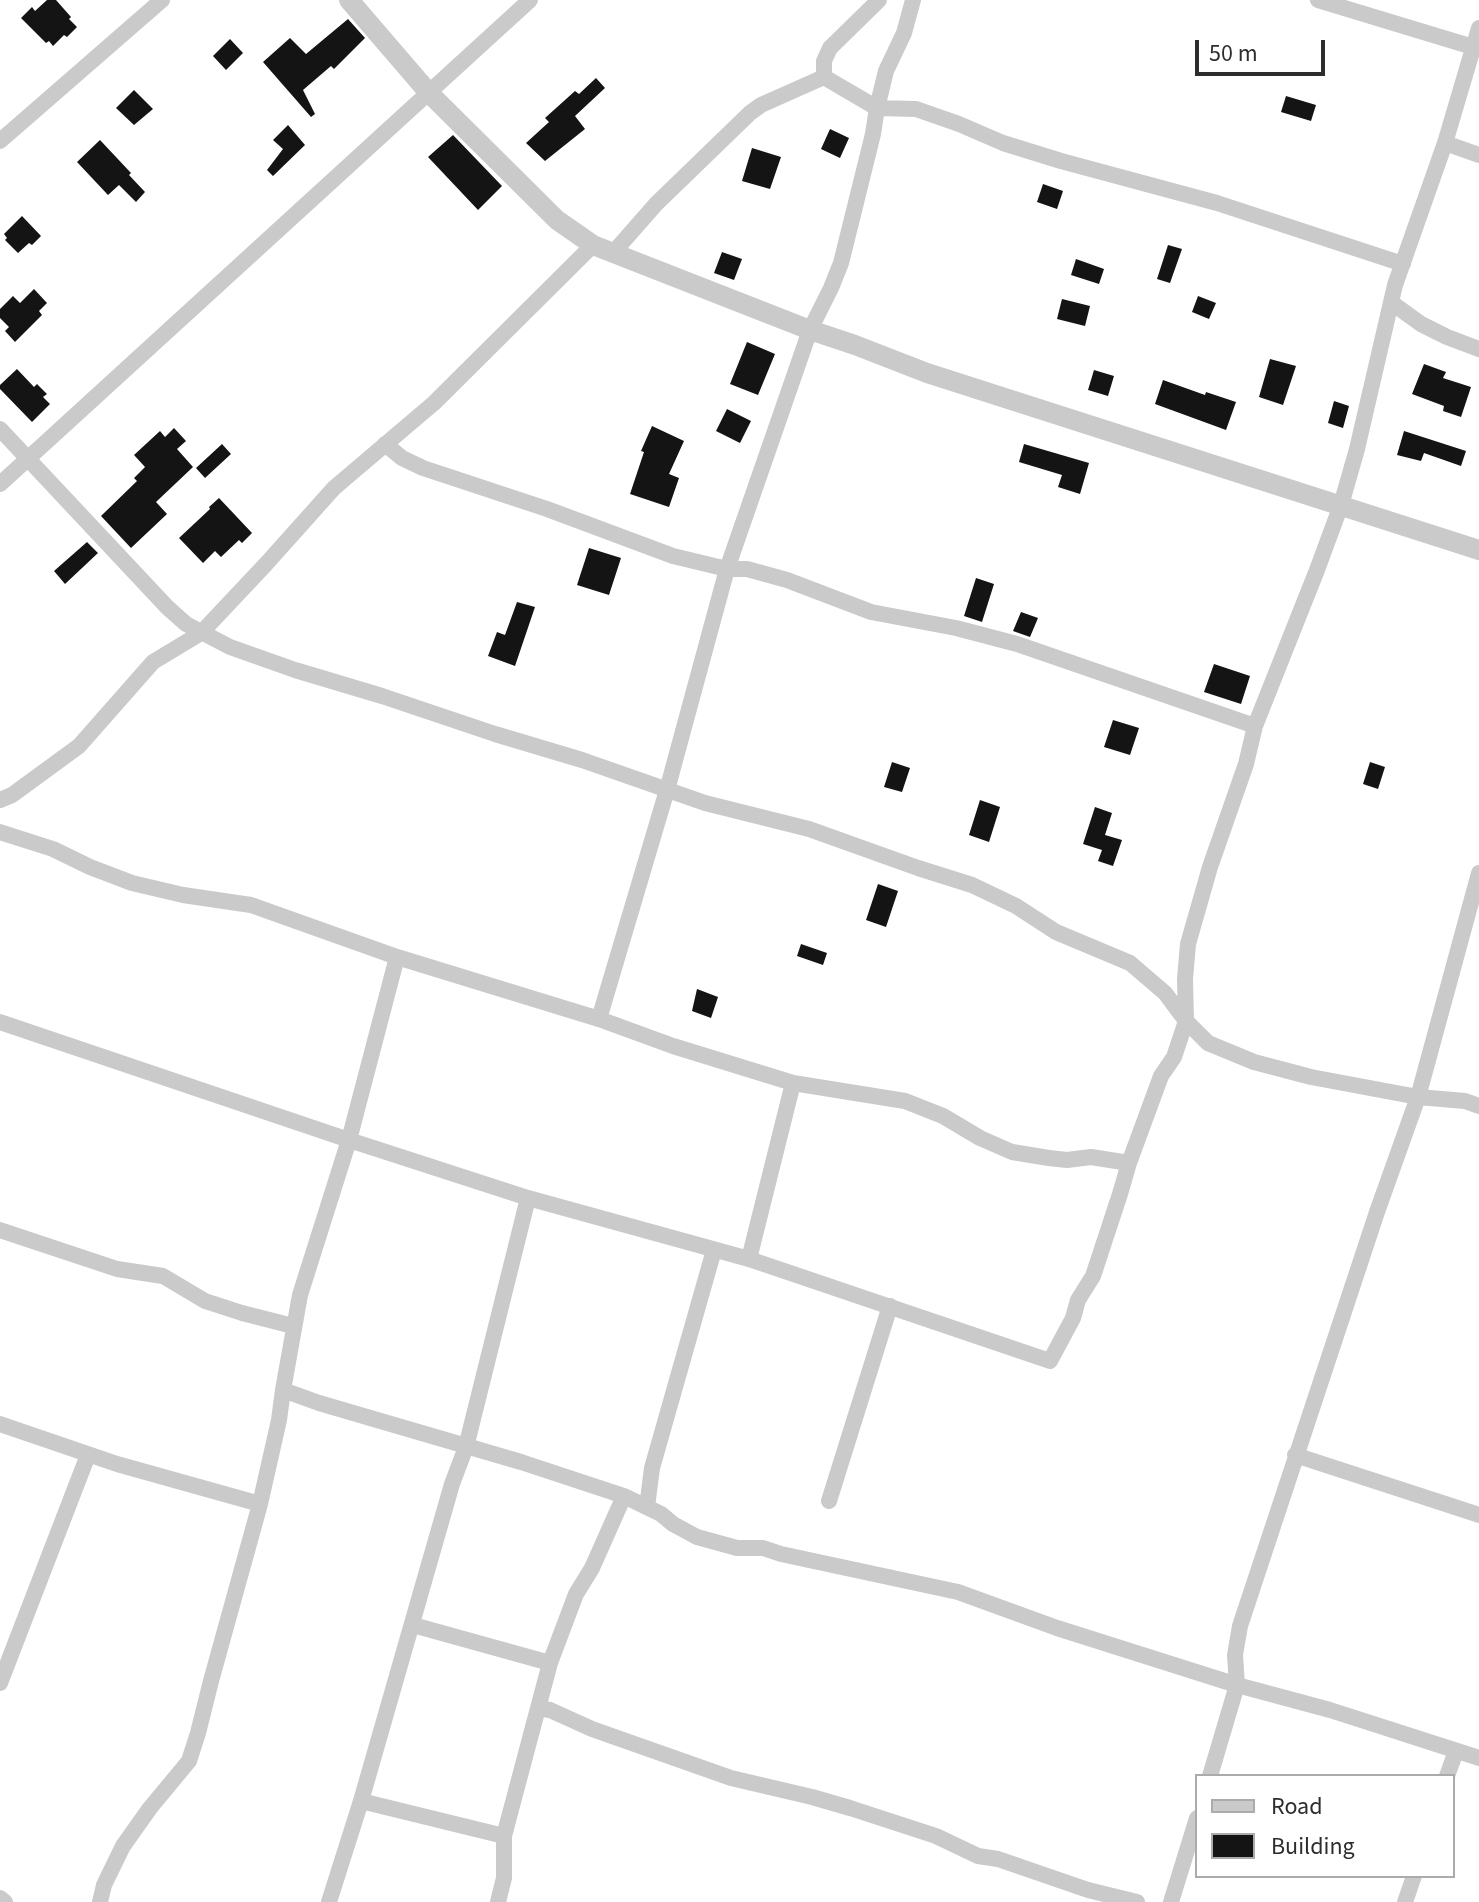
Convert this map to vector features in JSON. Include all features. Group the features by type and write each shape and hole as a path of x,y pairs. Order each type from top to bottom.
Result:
{"street":[{"path":"0,141 162,0"},
{"path":"349,0 429,93 557,220 603,249 810,330 994,395 1479,550"},
{"path":"0,484 530,0"},
{"path":"824,77 824,61 830,48 879,0"},
{"path":"599,1019 667,790 727,569 810,330 841,263 886,71 904,33 913,0"},
{"path":"1318,0 1473,47"},
{"path":"0,1022 528,1198 749,1259 1050,1361 1073,1318 1078,1300 1093,1276 1129,1163 1161,1076 1174,1057 1186,1021 1188,944 1210,867 1246,764 1255,726 1341,505 1395,285 1445,143 1479,28"},
{"path":"824,77 877,108 916,109 1003,143 1217,203 1403,264"},
{"path":"0,800 12,795 79,746 153,662 201,633 334,488 656,204 750,113 775,98 824,77"},
{"path":"1445,143 1479,155"},
{"path":"1392,303 1421,324 1479,349"},
{"path":"0,429 167,607 186,624 230,647 582,760 705,803 809,829 994,894 1056,932 1130,963 1165,993 1208,1043 1254,1062 1311,1077 1418,1097 1465,1101 1479,1106"},
{"path":"385,444 402,458 423,468 533,504 673,556 727,569 747,569 787,580 871,612 956,628 1017,644 1255,726"},
{"path":"0,832 53,849 132,883 183,895 251,905 397,957 793,1083 905,1101 943,1116 1012,1152 1067,1160 1091,1157 1129,1163"},
{"path":"1211,1774 1237,1685 1235,1655 1240,1626 1295,1455 1418,1097 1479,873"},
{"path":"100,1902 104,1885 123,1846 189,1761 198,1733 260,1504 279,1420 300,1295 349,1140 397,957"},
{"path":"749,1259 793,1083"},
{"path":"329,1902 452,1484 466,1447 528,1198"},
{"path":"0,1230 117,1269 163,1276 205,1301 293,1326"},
{"path":"647,1507 652,1468 714,1250"},
{"path":"829,1501 890,1306"},
{"path":"283,1390 624,1496 697,1537 737,1548 763,1548 958,1592 1057,1628 1479,1758"},
{"path":"0,1424 88,1455 260,1504"},
{"path":"0,1683 88,1455"},
{"path":"1295,1455 1479,1515"},
{"path":"498,1902 504,1878 504,1836 550,1663 576,1594 592,1568 624,1496"},
{"path":"413,1625 550,1663"},
{"path":"538,1708 731,1778 850,1808 936,1836 978,1856 998,1859 1088,1890 1137,1902"},
{"path":"1448,1774 1456,1751"},
{"path":"361,1801 504,1836"},
{"path":"1171,1902 1195,1824"},
{"path":"1405,1902 1413,1878"},
{"path":"0,1898 5,1902"}],"building":[{"path":"47,0 56,0 77,27 53,46 21,18 32,7 35,11"},
{"path":"348,19 365,38 334,69 331,66 303,90 315,114 311,117 263,62 290,38 306,54"},
{"path":"230,39 243,53 226,70 213,56"},
{"path":"596,78 605,88 575,116 585,129 545,161 526,143 549,122 545,118 575,91 579,94"},
{"path":"134,90 153,109 134,125 116,108"},
{"path":"1286,96 1316,105 1311,121 1281,112"},
{"path":"288,125 305,145 273,176 267,170 283,149 273,140"},
{"path":"830,129 849,138 840,158 821,149"},
{"path":"453,135 502,186 478,210 428,157"},
{"path":"100,140 145,192 136,202 119,185 108,195 77,162"},
{"path":"752,148 781,157 770,189 742,181"},
{"path":"1043,184 1063,191 1057,209 1037,202"},
{"path":"22,216 41,236 18,253 5,240 4,234"},
{"path":"1168,245 1182,249 1170,283 1157,279"},
{"path":"722,252 742,259 734,280 714,273"},
{"path":"1076,259 1104,269 1099,284 1071,275"},
{"path":"34,289 47,303 39,311 42,315 15,342 5,331 9,327 0,318 0,309 13,296 20,303"},
{"path":"1198,296 1216,303 1209,319 1192,312"},
{"path":"1062,299 1090,306 1085,326 1057,319"},
{"path":"747,342 775,354 758,395 730,384"},
{"path":"1270,359 1296,366 1283,405 1259,397"},
{"path":"1424,364 1446,372 1443,378 1471,387 1461,417 1443,411 1444,406 1412,394"},
{"path":"17,369 34,387 37,384 47,394 43,397 50,404 32,422 0,389 0,385"},
{"path":"1094,370 1114,376 1108,396 1088,390"},
{"path":"1163,380 1236,402 1226,430 1155,404"},
{"path":"1334,401 1349,406 1343,428 1328,423"},
{"path":"727,409 751,421 740,443 716,431"},
{"path":"652,426 684,441 669,474 679,478 669,507 630,494 644,452 641,451"},
{"path":"174,428 186,441 177,449 193,467 156,502 167,514 131,548 101,516 137,481 134,478 145,467 134,455 160,431 165,437"},
{"path":"1404,431 1466,451 1461,466 1424,453 1421,461 1397,455"},
{"path":"222,444 231,454 205,478 196,468"},
{"path":"1024,444 1089,463 1080,494 1058,487 1062,475 1019,462"},
{"path":"219,498 252,533 242,543 239,540 221,557 215,551 203,563 179,538"},
{"path":"87,542 98,553 65,584 54,571"},
{"path":"589,548 621,558 609,595 577,585"},
{"path":"976,578 994,584 982,622 964,616"},
{"path":"517,602 535,607 515,666 488,656 497,632 505,635"},
{"path":"1021,612 1038,618 1030,637 1013,631"},
{"path":"1214,664 1250,676 1241,704 1204,692"},
{"path":"1113,720 1139,728 1130,755 1104,747"},
{"path":"892,762 910,768 902,792 884,787"},
{"path":"1370,762 1385,767 1378,789 1363,784"},
{"path":"980,800 1000,807 989,842 969,835"},
{"path":"1095,807 1112,813 1105,835 1122,840 1113,866 1098,861 1102,850 1083,844"},
{"path":"878,884 898,891 886,927 866,920"},
{"path":"801,944 827,953 823,965 797,956"},
{"path":"697,989 718,997 711,1018 692,1011"}]}
